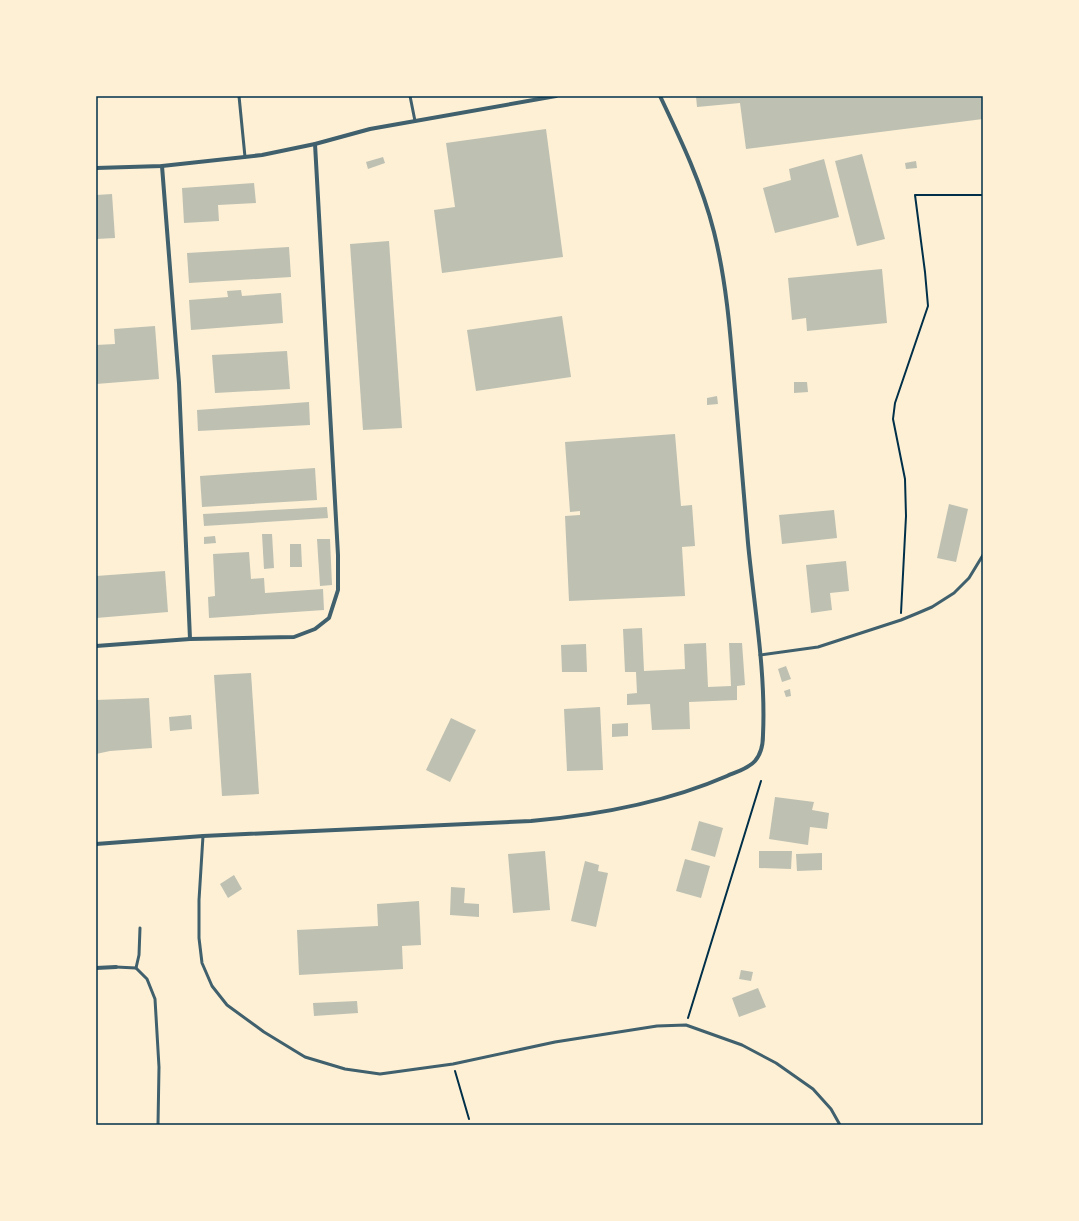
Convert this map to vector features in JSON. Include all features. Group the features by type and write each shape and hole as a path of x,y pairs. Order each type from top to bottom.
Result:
{"street":[{"path":"96,168 162,166 262,155 315,144 370,129 556,96"},
{"path":"96,844 203,836 531,821 570,817 610,811 670,797 715,782 745,769 754,762 760,752 763,738 763,703 760,655 748,542 726,292 714,234 701,187 660,96"},
{"path":"96,646 190,638 294,637 315,629 329,618 338,590 338,555 315,144"},
{"path":"162,166 179,383 190,638"},
{"path":"96,968 116,967"}],"lane":[{"path":"239,96 244,157"},
{"path":"410,96 415,121"},
{"path":"760,655 818,647 901,620 932,607 954,593 968,578 983,555"},
{"path":"203,836 199,900 199,938 202,963 212,986 227,1005 264,1032 305,1057 345,1070 380,1074 452,1064 555,1042 657,1026 686,1025 742,1045 776,1063 813,1089 831,1110 840,1125"},
{"path":"136,968 139,955 140,928"},
{"path":"116,967 136,968 147,980 155,999 159,1067 158,1125"}],"path":[{"path":"901,620 906,516 905,479 894,419 895,403 928,306 915,195 983,194"},
{"path":"686,1025 761,781"},
{"path":"452,1064 469,1119"}],"building":[{"path":"696,96 983,96 983,119 746,149 740,103 697,107"},
{"path":"546,129 563,257 442,273 434,210 455,207 446,143"},
{"path":"862,154 885,239 857,246 835,161"},
{"path":"383,157 385,163 368,169 366,162"},
{"path":"824,159 839,217 775,233 763,188 791,180 789,169"},
{"path":"916,161 917,168 906,169 905,163"},
{"path":"254,183 256,203 218,205 219,221 184,223 182,188"},
{"path":"112,194 115,238 96,239 96,195"},
{"path":"389,241 402,428 363,430 350,244"},
{"path":"289,247 291,277 189,283 187,253"},
{"path":"882,269 887,323 807,331 806,318 792,320 788,278"},
{"path":"241,290 242,296 281,293 283,323 191,330 189,300 228,297 227,291"},
{"path":"562,316 571,377 476,391 467,330"},
{"path":"155,326 159,379 96,384 96,345 115,344 114,329"},
{"path":"287,351 290,389 215,393 212,355"},
{"path":"794,382 807,382 808,392 794,393"},
{"path":"717,396 718,404 707,405 707,398"},
{"path":"309,402 310,425 198,431 197,410"},
{"path":"675,434 681,506 692,505 695,546 682,547 685,596 569,601 565,516 580,515 580,511 570,512 565,442"},
{"path":"315,468 317,500 202,507 200,476"},
{"path":"949,504 968,509 956,562 937,558"},
{"path":"327,507 328,518 204,526 203,514"},
{"path":"834,510 837,538 782,544 779,515"},
{"path":"262,534 272,534 274,568 264,569"},
{"path":"215,536 216,543 204,544 204,537"},
{"path":"317,539 330,539 332,585 320,586"},
{"path":"290,544 301,544 302,567 290,567"},
{"path":"249,552 251,579 264,578 265,593 323,589 324,610 209,618 208,597 215,596 213,554"},
{"path":"846,561 849,591 830,593 832,610 811,613 806,565"},
{"path":"165,571 168,612 96,618 96,576"},
{"path":"642,628 644,671 685,669 684,644 706,643 708,687 731,686 729,643 742,643 745,685 737,686 737,700 689,702 690,729 652,730 650,704 627,705 627,694 637,693 636,672 625,672 623,629"},
{"path":"586,644 587,672 562,672 561,645"},
{"path":"786,666 791,679 782,682 778,669"},
{"path":"251,673 259,794 222,796 214,675"},
{"path":"790,689 791,696 786,697 784,691"},
{"path":"149,698 152,748 110,751 96,754 96,700"},
{"path":"600,707 603,770 567,771 564,709"},
{"path":"191,715 192,729 170,731 169,717"},
{"path":"451,718 476,730 450,782 426,770"},
{"path":"628,723 628,736 612,737 612,724"},
{"path":"775,797 814,802 812,810 829,813 827,829 810,827 808,845 769,839"},
{"path":"699,821 723,828 715,857 691,850"},
{"path":"545,851 550,910 513,913 508,854"},
{"path":"759,851 792,851 791,869 759,868"},
{"path":"822,853 822,870 797,871 796,854"},
{"path":"685,859 710,866 701,898 676,891"},
{"path":"585,861 599,865 598,871 608,873 596,927 571,921"},
{"path":"234,875 242,889 228,898 220,884"},
{"path":"451,887 465,888 464,903 479,904 479,917 450,915"},
{"path":"419,901 421,945 402,946 403,969 299,975 297,930 378,926 377,904"},
{"path":"741,970 753,972 751,981 739,979"},
{"path":"758,988 766,1007 739,1017 732,998"},
{"path":"357,1001 358,1013 314,1016 313,1003"}]}
